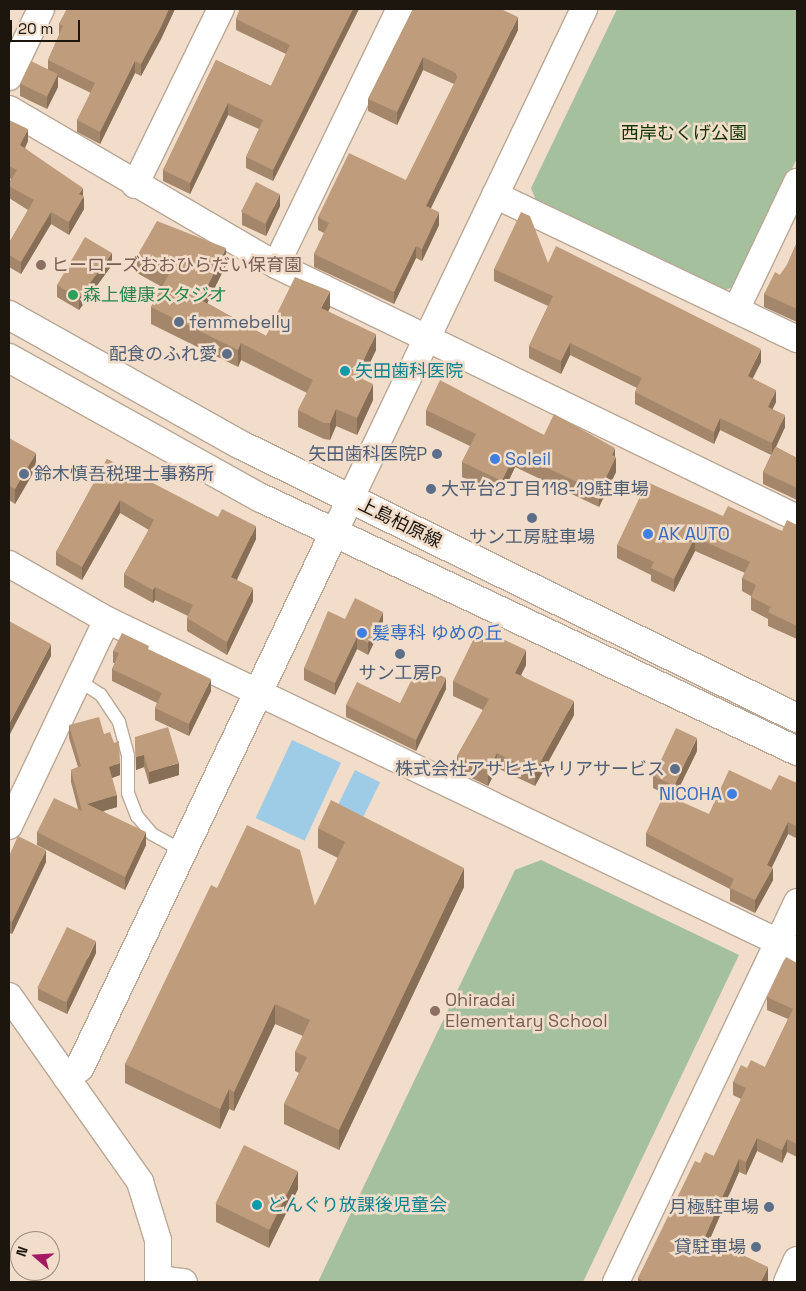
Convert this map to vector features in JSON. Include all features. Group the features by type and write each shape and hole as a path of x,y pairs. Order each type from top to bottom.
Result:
{"street":[{"path":"9,77 42,9"},
{"path":"134,185 221,9"},
{"path":"276,265 400,9"},
{"path":"67,1077 80,1067 584,9"},
{"path":"9,109 134,185 276,265 426,341 797,518"},
{"path":"736,310 797,182"},
{"path":"495,195 797,339"},
{"name":"上島柏原線","path":"9,316 158,402 797,718"},
{"name":"上島柏原線","path":"9,358 213,474 797,752"},
{"path":"9,564 107,620 258,694 788,946"},
{"path":"9,826 107,620"},
{"path":"616,1282 788,946 797,902"},
{"path":"9,996 140,1182 158,1240 158,1281 184,1282"},
{"path":"787,1282 797,1260"}],"lane":[{"path":"78,680 101,695 118,722 128,756 128,793 137,816 152,834 183,852"}],"green space":[{"name":"西岸むくげ公園","path":"617,9 797,9 797,158 736,286 722,291 537,203 531,188"},
{"path":"541,860 739,955 583,1282 318,1282 515,870"}],"water":[{"path":"292,740 341,763 305,841 256,818"},
{"path":"355,770 380,782 362,819 337,807"}],"building":[{"path":"67,9 169,9 141,64 135,61 100,132 77,120 95,83 48,60 63,26 59,24"},
{"path":"240,9 353,9 273,170 246,157 263,120 228,103 190,183 163,170 216,60 271,86 290,45 236,19"},
{"path":"413,9 501,9 518,17 426,206 439,212 422,249 416,246 394,292 314,254 329,223 318,217 349,153 406,180 457,78 456,73 423,57 397,112 368,99"},
{"path":"31,61 58,74 47,97 20,83"},
{"path":"9,120 28,129 20,145 83,188 79,194 84,196 69,222 51,212 21,262 9,255 9,243 34,200 9,186 17,170 9,166"},
{"path":"256,182 280,194 265,224 241,211"},
{"path":"521,212 530,216 548,263 556,246 761,349 748,376 776,390 768,407 785,415 772,443 720,418 714,432 635,392 642,378 570,343 561,361 529,346 553,296 494,269"},
{"path":"157,221 226,248 201,300 266,336 295,277 330,291 321,308 376,334 356,376 373,384 357,418 336,409 330,423 324,423 298,410 313,380 241,343 238,350 151,307 169,274 137,256"},
{"path":"85,237 112,253 79,298 57,285"},
{"path":"797,242 797,309 764,294 775,272 780,275 787,265"},
{"path":"440,380 544,435 554,414 615,448 612,455 616,457 599,492 515,453 502,481 462,462 476,434 426,410"},
{"path":"9,438 36,453 15,489 9,485"},
{"path":"775,447 797,458 797,488 763,472"},
{"path":"107,459 218,517 222,509 256,526 231,577 253,588 227,642 187,618 193,605 155,587 153,590 124,574 154,520 120,500 82,567 56,552"},
{"path":"647,482 723,516 728,506 782,531 787,520 797,525 797,626 768,612 771,607 751,597 756,585 742,578 750,562 695,537 674,579 651,568 654,562 617,545"},
{"path":"355,598 383,612 368,643 357,637 335,683 304,668 328,611 345,619"},
{"path":"9,621 51,644 9,724"},
{"path":"479,628 526,650 515,673 574,701 535,772 497,753 488,771 457,756 489,699 453,681"},
{"path":"122,633 149,646 148,649 211,679 189,724 155,708 162,693 112,669 119,653 113,651"},
{"path":"419,665 446,678 416,740 346,705 357,682 400,703"},
{"path":"99,717 104,734 110,732 114,743 119,741 120,763 109,767 117,795 87,804 146,832 125,877 37,832 54,798 82,811 71,770 81,766 69,725"},
{"path":"168,727 179,763 149,772 144,755 136,757 135,737"},
{"path":"676,728 697,738 674,786 654,776"},
{"path":"729,770 771,790 779,775 797,783 796,826 788,822 767,865 773,868 755,900 730,888 734,879 646,833 664,794 709,814"},
{"path":"331,800 464,868 339,1130 284,1104 307,1057 295,1052 310,1020 275,1004 234,1092 229,1089 220,1109 125,1064 211,885 217,888 247,825 300,850 315,906 345,842 318,828"},
{"path":"18,836 46,850 12,922 9,920 9,856"},
{"path":"67,927 96,941 66,1002 37,988"},
{"path":"786,957 797,963 797,1144 787,1139 782,1150 757,1138 746,1162 739,1159 705,1237 768,1267 761,1282 641,1282 642,1280 638,1278 695,1161 700,1163 705,1152 714,1156 746,1088 733,1082 741,1065 747,1068 751,1060 765,1067 793,1009 767,997"},
{"name":"どんぐり放課後児童会","path":"244,1145 298,1171 269,1230 216,1203"}],"place":[{"name":"ヒーローズおおひらだい保育園","path":"41,265"},
{"name":"森上健康スタジオ","path":"73,295"},
{"name":"femmebelly","path":"179,322"},
{"name":"配食のふれ愛","path":"227,354"},
{"name":"矢田歯科医院","path":"345,371"},
{"name":"矢田歯科医院P","path":"437,454"},
{"name":"Soleil","path":"495,459"},
{"name":"鈴木慎吾税理士事務所","path":"24,474"},
{"name":"大平台2丁目118-19駐車場","path":"431,489"},
{"name":"サン工房駐車場","path":"532,518"},
{"name":"AK AUTO","path":"648,534"},
{"name":"髪専科 ゆめの丘","path":"362,633"},
{"name":"サン工房P","path":"400,654"},
{"name":"株式会社アサヒキャリアサービス","path":"675,769"},
{"name":"NICOHA","path":"732,794"},
{"name":"Ohiradai Elementary School","path":"435,1011"},
{"name":"どんぐり放課後児童会","path":"257,1205"},
{"name":"月極駐車場","path":"769,1207"},
{"name":"貸駐車場","path":"756,1247"}]}
